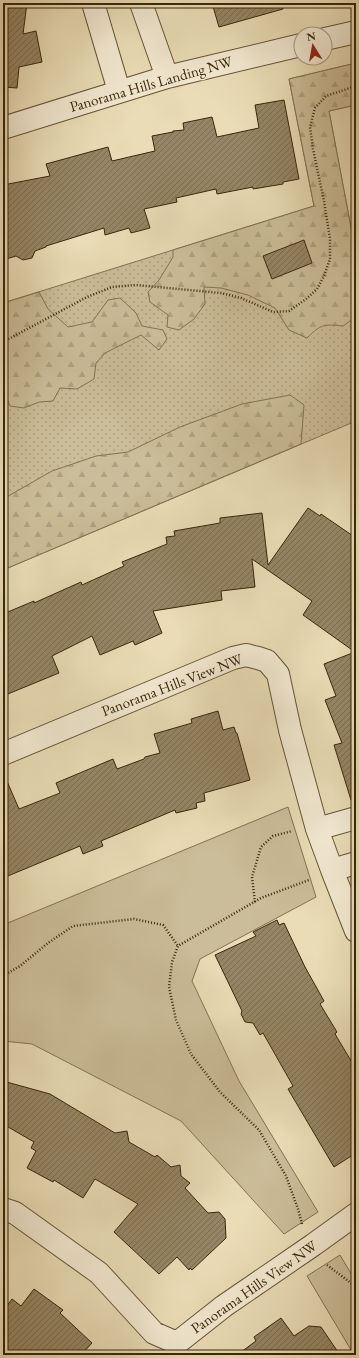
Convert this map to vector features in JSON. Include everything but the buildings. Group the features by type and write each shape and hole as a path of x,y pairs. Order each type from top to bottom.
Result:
{"street":[{"path":"93,3 120,92"},
{"path":"141,3 167,77"},
{"path":"333,37 356,32"},
{"name":"Panorama Hills Landing NW","path":"3,128 167,77 293,47"},
{"name":"Panorama Hills View NW","path":"3,754 233,658 246,655 267,661 278,674 290,730 317,829 356,932"},
{"path":"317,829 356,818"},
{"path":"332,870 356,863"},
{"name":"Panorama Hills View NW","path":"3,1209 15,1213 99,1273 154,1333 177,1343 224,1306 356,1214"}],"path":[{"path":"3,342 80,301 112,287 136,285 221,293 241,298 273,312 289,311 306,299 317,289 324,276 330,259 330,238 310,127 315,108 326,96 356,86"},
{"path":"255,902 252,877 261,847 274,836 293,830 317,829"},
{"path":"303,1228 286,1176 259,1130 220,1092 190,1054 176,1020 169,987 172,962 178,946 255,902 332,870"},
{"path":"3,976 20,966 48,943 73,926 134,919 163,925 178,946"},
{"path":"325,1263 351,1283 356,1290"}],"green space":[{"path":"356,63 356,105 329,111 356,254 356,421 3,570 3,303 314,206 289,79"},
{"path":"356,63 356,105 329,111 356,254 356,289 352,291 354,306 353,319 343,326 323,326 307,338 289,330 275,308 248,295 221,288 204,287 205,304 194,319 179,330 167,327 168,315 150,302 148,292 159,280 173,257 173,250 314,206 289,79"},
{"path":"39,292 48,309 68,327 92,322 108,300 120,298 136,313 142,326 163,330 167,339 159,350 141,335 105,353 96,363 94,379 77,389 60,388 53,401 39,402 24,408 10,406 3,390 3,303"},
{"path":"290,395 304,405 301,444 3,570 3,499 52,471 96,456 128,452 180,427 242,404"},
{"path":"288,807 316,897 200,959 192,981 239,1081 318,1212 284,1234 181,1121 32,1044 3,1041 3,925"},
{"path":"340,1255 356,1282 356,1355 354,1355 307,1276"}]}
